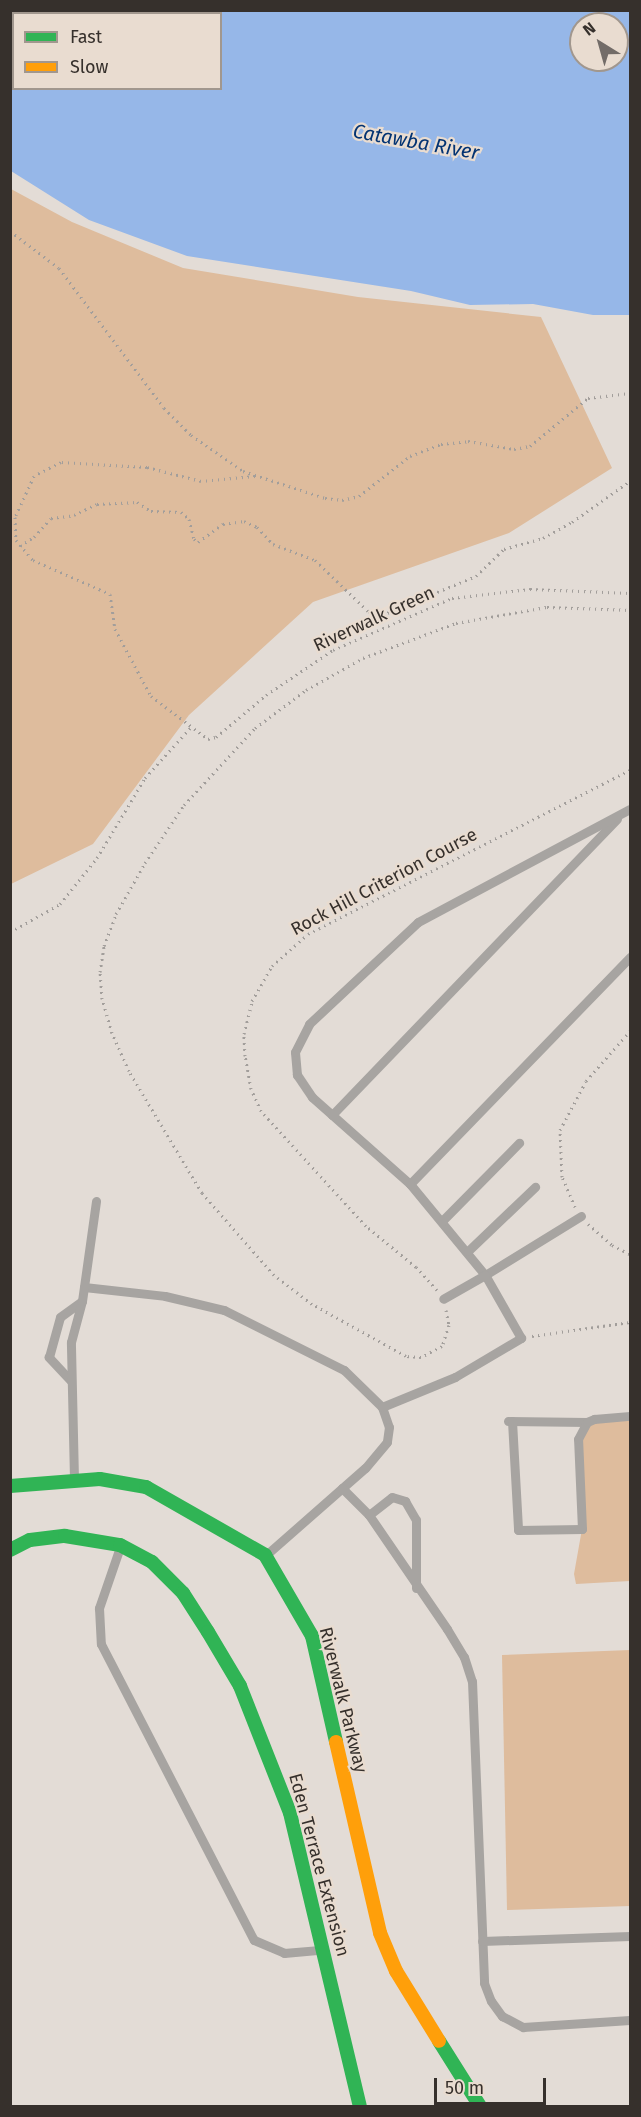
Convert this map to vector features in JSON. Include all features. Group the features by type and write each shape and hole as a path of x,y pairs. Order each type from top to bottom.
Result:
{"street":[{"name":"Riverwalk Parkway","path":"10,1486 100,1479 146,1487 186,1507 265,1556 312,1636 380,1933 396,1971 480,2106"},
{"name":"Eden Terrace Extension","path":"10,1550 30,1540 65,1536 120,1545 152,1562 183,1593 240,1686 290,1813 360,2106"}],"lane":[{"path":"382,1407 454,1377 521,1338 485,1275 468,1251 410,1184 332,1115 297,1075 295,1052 309,1024 418,922 630,809"},
{"path":"332,1115 600,841 621,814"},
{"path":"410,1184 630,957"},
{"path":"442,1221 519,1143"},
{"path":"468,1251 535,1187"},
{"path":"74,1481 70,1342 82,1301 96,1201"},
{"path":"442,1299 580,1216"},
{"path":"84,1287 165,1296 224,1310 344,1370 382,1407 389,1427 387,1442 342,1488 265,1556"},
{"path":"71,1381 49,1357 52,1331 60,1317 82,1301"},
{"path":"587,1422 578,1439 582,1529 518,1530 510,1421 587,1422 630,1416"},
{"path":"342,1488 369,1515 464,1657 472,1681 484,1983 502,2016 523,2027 630,2020"},
{"path":"369,1515 392,1497 405,1501 416,1520 416,1588"},
{"path":"120,1545 99,1608 101,1644 254,1940 284,1953 323,1949"},
{"path":"482,1941 630,1936"}],"path":[{"path":"10,231 58,268 180,426 226,461 255,476 325,498 349,500 400,463 428,448 460,441 522,448 535,443 588,398 630,393"},
{"path":"255,476 201,481 147,467 74,462 53,465 34,476 20,501 14,523 20,546 34,537 51,518 75,515 97,504 137,502 152,511 181,512 189,519 194,539 198,542 223,524 244,521 257,527 273,544 315,560 368,611 382,615 476,576 504,549 543,538 572,522 630,481"},
{"name":"Riverwalk Green","path":"20,546 33,560 53,572 108,592 114,601 115,629 151,696 204,737 213,739 266,695 333,650 452,598 530,589 630,593"},
{"name":"Rock Hill Criterion Course","path":"630,610 547,607 456,623 363,658 306,690 255,728 184,805 145,863 116,914 104,946 100,972 102,999 111,1033 129,1071 202,1193 274,1275 312,1304 398,1353 413,1357 435,1351 445,1340 449,1325 442,1299 416,1267 351,1211 261,1111 250,1089 245,1056 244,1034 252,1000 272,966 308,934 630,770"},
{"path":"10,932 60,904 97,858 145,778 192,726"},
{"path":"630,1031 586,1081 560,1130 562,1178 580,1216 602,1238 630,1254"},
{"path":"521,1338 630,1322"}],"shaded area":[{"path":"11,189 72,222 183,268 358,297 541,317 612,468 509,533 313,602 189,715 93,844 11,884"},
{"path":"630,1416 630,1581 576,1584 574,1574 582,1529 578,1439 587,1422"},
{"path":"630,1650 630,1906 507,1910 502,1655"}],"water":[{"name":"Catawba River","path":"11,10 630,11 630,315 593,315 533,304 470,305 411,291 187,256 89,220 11,171"}],"traffic: fast":[{"path":"10,1486 100,1479 146,1487 265,1555 312,1636 336,1742"},
{"path":"10,1550 30,1540 65,1536 120,1545 152,1562 183,1593 208,1632 240,1686 290,1813 360,2106"},
{"path":"439,2041 480,2106"}],"traffic: slow":[{"path":"336,1742 380,1933 396,1971 439,2041"}]}
